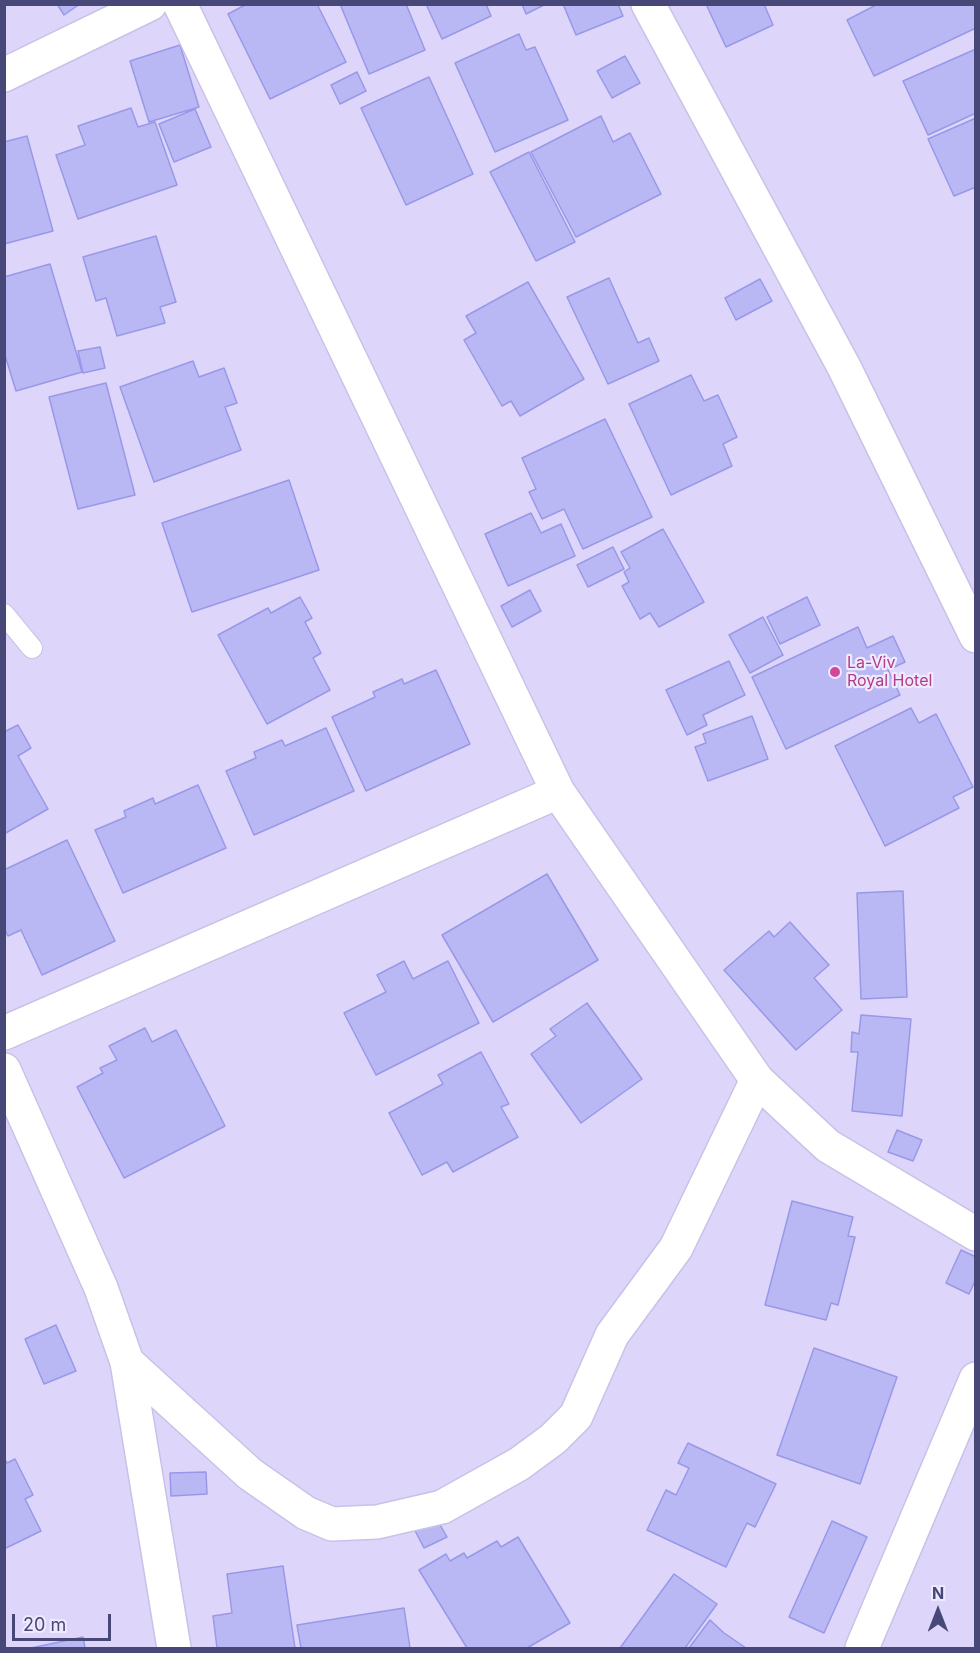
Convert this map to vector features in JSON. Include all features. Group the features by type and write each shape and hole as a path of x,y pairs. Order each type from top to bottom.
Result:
{"street":[{"path":"4,75 150,4"},
{"path":"180,4 558,792 757,1080 828,1146 975,1234"},
{"path":"648,4 844,367 971,615"},
{"path":"4,1033 558,792"},
{"path":"4,1070 101,1288 127,1362 174,1648"},
{"path":"127,1362 250,1474 306,1513 332,1524 377,1522 442,1507 519,1464 553,1438 576,1416 612,1335 676,1248 757,1080"},
{"path":"862,1648 975,1379"}],"lane":[{"path":"4,614 32,648"}],"shaded area":[{"path":"5,5 975,5 975,1648 5,1648"}],"building":[{"path":"57,4 80,4 64,15"},
{"path":"247,4 317,4 346,62 270,99 228,14"},
{"path":"340,4 406,4 425,50 369,74"},
{"path":"426,4 486,4 491,16 442,39"},
{"path":"522,4 546,4 526,14"},
{"path":"563,4 618,4 623,16 576,35"},
{"path":"706,4 764,4 773,25 726,47"},
{"path":"878,4 976,4 976,28 874,76 847,20"},
{"path":"519,34 526,50 535,47 568,120 495,152 455,63"},
{"path":"180,45 199,107 149,122 130,61"},
{"path":"976,49 976,113 928,135 903,81"},
{"path":"625,56 640,83 612,98 597,71"},
{"path":"357,72 366,91 340,104 331,85"},
{"path":"429,77 473,174 406,205 361,108"},
{"path":"131,108 138,127 155,122 177,185 78,219 56,155 85,145 78,126"},
{"path":"195,109 211,147 174,162 159,124"},
{"path":"601,116 613,142 630,133 661,194 576,237 531,152"},
{"path":"976,118 976,187 954,196 928,139"},
{"path":"27,136 53,231 4,244 4,142"},
{"path":"529,152 575,242 536,261 490,172"},
{"path":"156,236 176,302 160,307 165,323 117,336 106,298 96,301 83,257"},
{"path":"50,264 82,372 16,391 4,352 4,277"},
{"path":"609,278 638,343 649,338 659,361 608,384 567,297"},
{"path":"760,279 772,301 736,320 725,298"},
{"path":"528,282 584,379 520,416 511,401 502,406 464,340 476,333 466,316"},
{"path":"100,347 105,368 83,373 78,351"},
{"path":"193,361 199,377 224,368 237,403 225,407 241,450 154,482 120,387"},
{"path":"691,375 704,401 718,395 737,437 723,444 732,466 671,495 629,404"},
{"path":"106,383 135,495 78,509 49,397"},
{"path":"605,419 652,517 583,549 564,509 542,519 529,492 536,489 522,458"},
{"path":"289,480 319,570 192,612 162,523"},
{"path":"531,513 541,533 561,524 575,556 508,586 485,534"},
{"path":"663,529 704,602 659,627 650,613 640,619 622,586 629,582 624,572 630,568 621,552"},
{"path":"613,547 624,569 588,587 577,565"},
{"path":"530,590 541,611 512,627 501,606"},
{"path":"300,597 312,618 305,622 321,653 313,658 330,690 267,724 218,635 268,608 271,613"},
{"path":"807,597 820,625 780,644 767,617"},
{"path":"763,617 783,655 750,673 729,635"},
{"path":"858,627 867,648 893,636 905,662 888,670 900,695 786,749 752,677"},
{"path":"729,661 745,695 703,715 707,725 687,735 666,690"},
{"path":"436,670 470,744 366,791 332,717 375,697 373,692 402,679 404,684"},
{"path":"911,708 919,723 936,714 973,787 953,797 959,808 885,846 835,746"},
{"path":"752,716 768,759 708,781 695,747 706,743 703,734"},
{"path":"18,725 31,748 18,756 48,809 4,834 4,732"},
{"path":"326,728 354,791 254,835 226,771 256,758 254,752 282,740 285,746"},
{"path":"198,785 226,848 123,893 95,830 126,817 124,811 153,798 155,804"},
{"path":"67,840 115,941 42,975 21,930 8,936 4,928 4,870"},
{"path":"547,874 598,960 493,1022 442,935"},
{"path":"903,891 907,997 861,999 857,893"},
{"path":"790,922 829,965 814,978 842,1010 796,1050 724,970 769,931 774,937"},
{"path":"404,961 413,979 448,961 479,1023 376,1075 344,1013 386,992 377,975"},
{"path":"587,1003 642,1079 581,1123 531,1054 556,1036 550,1029"},
{"path":"861,1015 911,1019 902,1116 852,1111 858,1052 851,1052 852,1032 859,1034"},
{"path":"145,1028 152,1042 176,1030 225,1126 124,1178 77,1087 103,1073 100,1068 117,1060 109,1046"},
{"path":"481,1052 509,1104 501,1107 518,1137 453,1172 447,1162 422,1175 389,1113 443,1084 438,1075"},
{"path":"897,1130 922,1140 913,1161 888,1152"},
{"path":"792,1201 853,1217 848,1236 855,1237 838,1305 831,1303 826,1320 765,1305"},
{"path":"961,1250 976,1257 976,1279 969,1294 946,1283"},
{"path":"56,1325 76,1371 44,1384 25,1339"},
{"path":"814,1348 897,1377 860,1484 777,1455"},
{"path":"688,1443 776,1484 755,1527 747,1523 726,1567 647,1530 666,1490 676,1495 689,1468 678,1463"},
{"path":"4,1458 7,1463 15,1459 33,1495 25,1499 41,1531 4,1549"},
{"path":"206,1472 207,1494 171,1496 170,1473"},
{"path":"432,1511 447,1537 424,1548 411,1523"},
{"path":"832,1521 867,1537 824,1633 789,1617"},
{"path":"518,1537 570,1623 527,1648 467,1648 419,1570 446,1554 450,1561 464,1553 467,1558 497,1541 501,1547"},
{"path":"283,1566 295,1648 217,1648 213,1616 232,1613 227,1574"},
{"path":"674,1574 717,1604 685,1648 620,1648"},
{"path":"404,1608 410,1648 301,1648 297,1625"},
{"path":"710,1620 724,1633 746,1648 689,1648"},
{"path":"83,1637 85,1648 31,1648"}],"place":[{"name":"La-Viv Royal Hotel","path":"835,672"}]}
